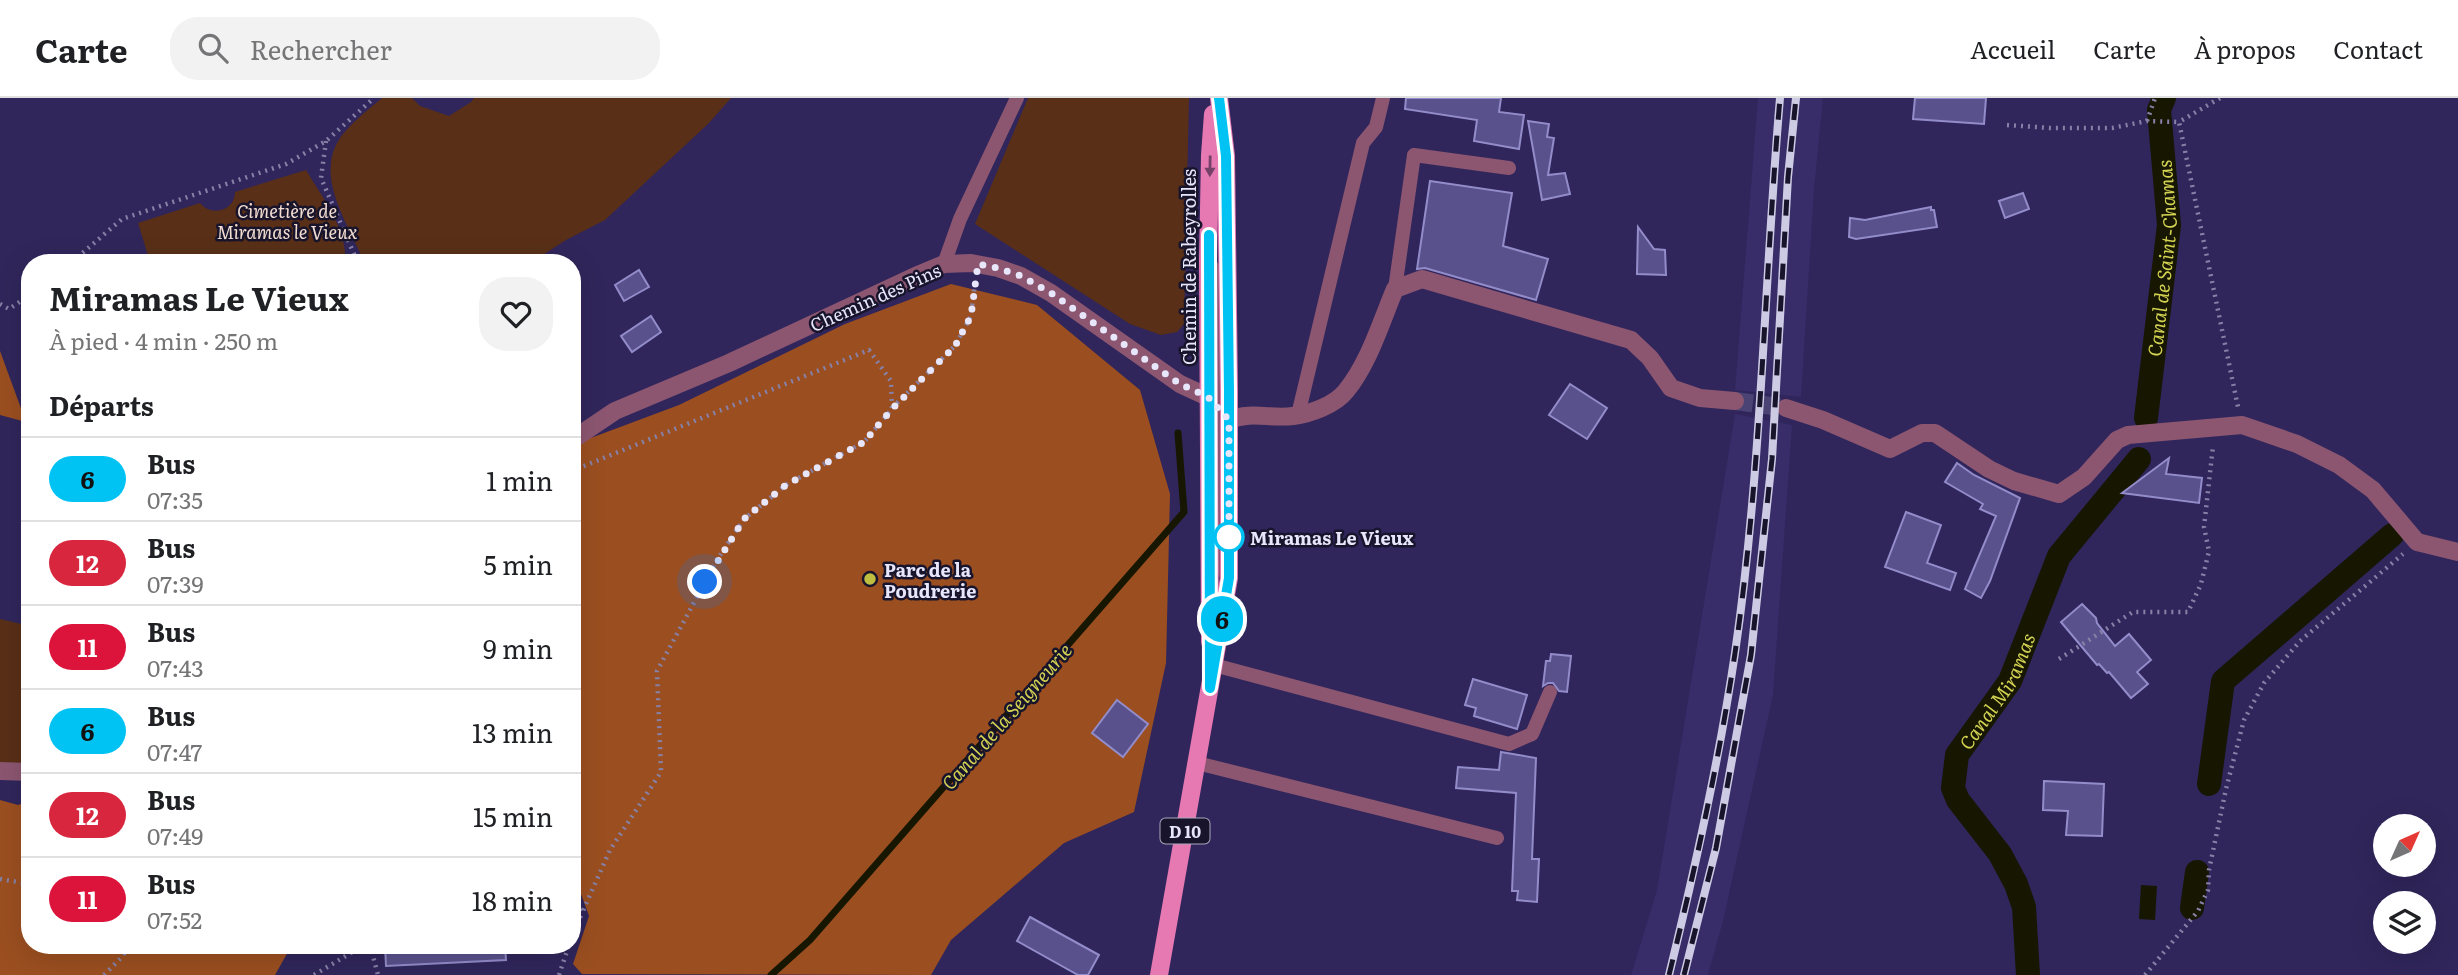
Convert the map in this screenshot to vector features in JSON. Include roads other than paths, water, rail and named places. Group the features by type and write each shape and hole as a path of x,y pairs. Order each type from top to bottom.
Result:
{"main road":[{"name":"Chemin de Rabeyrolles","path":"1217,98 1210,155 1208,262 1219,394"},
{"name":"Chemin de Rabeyrolles","path":"1159,975 1212,665 1226,156 1217,98"},
{"name":"Chemin de Rabeyrolles","path":"1212,665 1229,578 1219,430"}],"street":[{"name":"Chemin des Pins","path":"581,434 615,411 729,363 944,264 978,264 1021,276 1051,293 1180,384 1219,394"},
{"path":"1219,430 1242,415 1298,415 1316,411 1345,393 1364,362 1395,289 1422,279 1631,340 1650,358 1671,388 1700,398 1735,401"},
{"path":"1219,394 1219,430"},
{"path":"1786,408 1823,420 1890,449 1922,433 1935,433 1989,469 2014,481 2059,494 2084,477 2117,440 2128,435 2242,425 2297,444 2339,465 2373,490 2417,542 2458,552"},
{"path":"0,771 21,772"}],"lane":[{"path":"944,264 960,219 1017,98"},
{"path":"1298,415 1363,143 1376,127 1383,98"},
{"path":"1395,289 1414,155 1508,168"},
{"path":"1212,665 1509,744 1532,734 1550,692"},
{"path":"1197,763 1497,838"}],"waterway":[{"name":"Canal de Saint-Chamas","path":"2146,418 2169,225 2159,110 2164,98"},
{"name":"Canal de la Seigneurie","path":"771,975 810,940 1184,512 1178,433"},
{"name":"Canal Miramas","path":"2028,975 2024,907 2016,884 2000,854 1958,800 1953,788 1957,755 2010,681 2059,556 2139,459"},
{"path":"2209,784 2223,681 2392,535"},
{"path":"2192,908 2197,872"}],"tunnel":[{"path":"1735,401 1786,408"}],"railway":[{"path":"1669,975 1714,775 1729,694 1744,584 1757,445 1780,98"},
{"path":"1684,975 1716,848 1751,655 1772,459 1788,177 1796,98"}],"place":[{"name":"Miramas Le Vieux","path":"1229,537"},
{"name":"Parc de la Poudrerie","path":"870,579"}],"park label":[{"name":"Cimetière de Miramas le Vieux","path":"287,220"}]}
